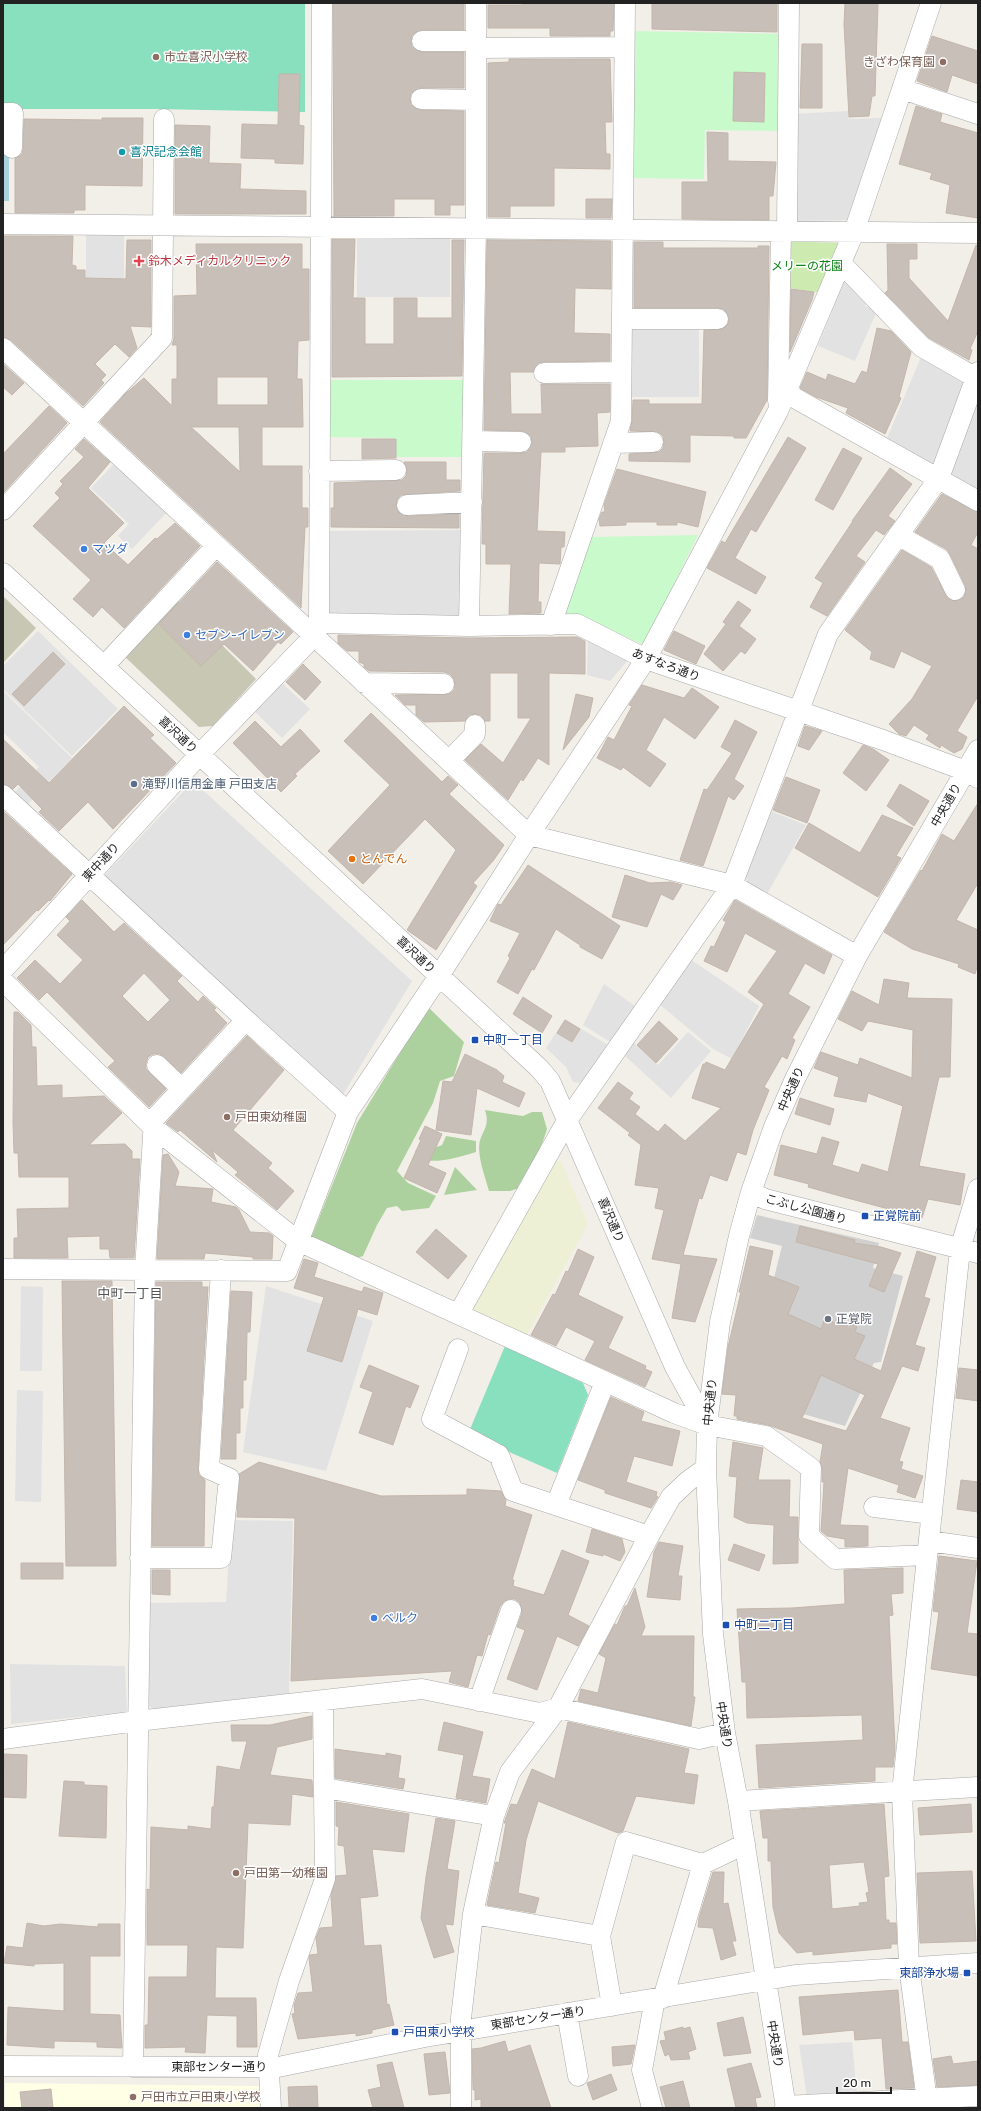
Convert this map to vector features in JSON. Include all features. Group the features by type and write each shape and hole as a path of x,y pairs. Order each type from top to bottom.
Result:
{"street":[{"path":"316,629 322,226 322,3"},
{"path":"469,626 476,228 476,3"},
{"path":"551,625 621,421 625,3"},
{"path":"782,402 789,3"},
{"path":"3,1270 287,1271 348,1112 439,976 528,835 646,659 782,402 854,232 931,3"},
{"path":"422,41 476,45 624,47"},
{"path":"902,89 978,114"},
{"path":"421,99 476,100"},
{"path":"3,113 13,113 12,148"},
{"path":"3,510 162,338 164,119"},
{"path":"3,224 978,233"},
{"path":"459,1313 568,1119 732,886 828,634 938,478 977,376 922,347 841,263"},
{"path":"622,319 718,320"},
{"path":"3,348 216,546 316,629 364,683 528,835 732,886 857,956"},
{"path":"544,373 621,372"},
{"path":"782,402 938,478 978,501"},
{"path":"473,441 520,442"},
{"path":"613,443 653,442"},
{"path":"319,471 396,470"},
{"path":"407,505 472,502"},
{"path":"898,535 940,559 954,590"},
{"path":"104,666 216,546"},
{"name":"喜沢通り","path":"3,573 540,1068 550,1081 568,1119 675,1367 707,1424"},
{"name":"あすなろ通り","path":"316,629 577,624 646,659 883,740 972,775"},
{"name":"東中通り","path":"3,970 316,629"},
{"path":"364,683 444,684"},
{"path":"449,761 475,734 475,725"},
{"name":"中央通り","path":"785,2107 738,1801 725,1733 710,1600 706,1468 707,1424 720,1322 738,1236 751,1192 774,1127 795,1079 857,956 972,775 978,750"},
{"path":"3,795 246,1020 348,1112"},
{"path":"3,981 154,1128 298,1241 459,1313 674,1413 707,1424 766,1436 811,1468 809,1536 835,1559 928,1548 978,1548"},
{"path":"133,2067 144,1270 154,1119 246,1020"},
{"path":"157,1065 182,1089"},
{"path":"927,2104 908,1967 902,1792 932,1514 978,1188"},
{"name":"こぶし公園通り","path":"751,1192 765,1199 969,1251"},
{"path":"140,1558 221,1558 229,1478 209,1469 221,1270"},
{"path":"458,1349 432,1419 499,1455 513,1491 648,1536"},
{"path":"556,1505 605,1382"},
{"path":"461,2108 461,2018 473,1914 494,1816 510,1772 558,1708 648,1536 672,1497 688,1481 706,1468"},
{"path":"874,1507 932,1514"},
{"path":"479,1701 511,1610"},
{"path":"3,1739 137,1721 422,1689 540,1713 558,1708 699,1738 725,1733"},
{"path":"271,2108 268,2055 289,1981 325,1879 323,1701"},
{"path":"738,1801 978,1787"},
{"path":"324,1788 494,1816"},
{"path":"612,2006 600,1936 626,1842 703,1864 744,1844"},
{"path":"652,2108 642,2070 659,1998 703,1864"},
{"path":"473,1914 600,1936"},
{"name":"東部センター通り","path":"3,2066 268,2068 462,2031 807,1973 978,1963"},
{"path":"567,2014 578,2076"},
{"path":"785,2107 927,2104 978,2096"}],"shaded area":[{"path":"848,111 849,119 882,118 847,220 793,221 793,114"},
{"path":"86,234 124,234 124,279 86,279"},
{"path":"357,237 450,237 450,297 357,297"},
{"path":"844,282 858,288 867,299 865,306 877,311 855,361 818,346"},
{"path":"630,327 699,327 699,397 630,397"},
{"path":"921,357 966,382 933,469 885,443"},
{"path":"978,392 978,494 952,480 949,473"},
{"path":"115,463 167,512 132,549 118,536 129,524 91,488"},
{"path":"465,530 466,617 325,618 325,531"},
{"path":"3,596 36,628 3,663"},
{"path":"175,598 256,679 213,726 199,727 123,655"},
{"path":"38,631 118,709 72,756 3,689 3,666"},
{"path":"588,636 628,660 610,681 587,675"},
{"path":"282,683 310,709 282,738 255,712"},
{"path":"3,691 72,758 28,804 15,792 39,767 3,732"},
{"path":"193,781 412,981 341,1098 104,876"},
{"path":"770,811 806,825 767,894 747,881 745,875"},
{"path":"690,959 759,1006 732,1059 713,1049 658,1003"},
{"path":"604,984 635,1006 610,1042 583,1025"},
{"path":"565,1019 608,1045 582,1083 573,1082 566,1067 546,1048"},
{"path":"688,1032 711,1051 671,1098 623,1054 633,1042 658,1065"},
{"path":"553,1161 561,1161 588,1224 527,1335 475,1312 472,1307"},
{"name":"正覚院","path":"757,1215 879,1243 873,1268 903,1276 881,1362 874,1363 845,1426 754,1400 753,1361 782,1246 750,1238"},
{"path":"21,1286 43,1287 42,1371 20,1371"},
{"path":"266,1286 373,1321 326,1471 243,1452"},
{"path":"17,1390 43,1391 41,1502 15,1501"},
{"path":"231,1520 293,1521 289,1694 157,1711 149,1706 149,1603 226,1602"},
{"path":"10,1664 125,1666 127,1712 11,1724"},
{"path":"852,2042 857,2095 807,2097 799,2045"},
{"name":"戸田市立戸田東小学校","path":"5,2083 260,2086 261,2108 5,2108"}],"green space":[{"name":"市立喜沢小学校","path":"3,3 305,3 305,112 157,109 3,109"},
{"path":"631,31 784,34 783,131 705,130 704,179 630,178"},
{"name":"メリーの花園","path":"783,241 839,243 822,293 783,287"},
{"path":"326,380 467,380 467,457 396,457 396,438 326,437"},
{"path":"698,535 644,645 587,619 564,619 589,537"},
{"path":"428,1007 464,1042 454,1076 440,1081 433,1103 397,1171 408,1183 436,1196 429,1208 402,1211 397,1206 387,1208 377,1225 363,1256 355,1259 311,1238 357,1123"},
{"path":"485,1110 523,1116 532,1112 542,1112 547,1129 523,1187 510,1191 489,1191 479,1152 481,1137 487,1122"},
{"path":"446,1136 476,1141 476,1152 440,1161 418,1159 415,1151 423,1145 434,1148 442,1145"},
{"path":"455,1167 477,1190 444,1195"},
{"path":"505,1346 583,1383 588,1395 557,1473 468,1434"}],"water":[{"path":"3,118 9,118 9,201 3,201"}],"building":[{"path":"333,3 464,3 464,30 422,30 412,35 411,41 412,47 422,52 464,52 464,88 421,88 411,93 410,98 411,105 420,110 464,111 464,205 450,205 450,215 435,215 435,199 394,199 394,216 334,216"},
{"path":"522,3 614,3 613,31 610,31 610,36 550,36 550,28 488,28 488,5 522,5"},
{"path":"652,3 777,3 777,32 652,29"},
{"path":"845,3 878,3 875,96 872,96 869,116 849,117 844,24"},
{"path":"932,36 978,51 978,84 952,75 947,92 917,81"},
{"path":"802,44 822,44 822,108 800,108"},
{"path":"509,59 610,59 612,122 605,122 606,154 610,154 610,169 554,168 554,206 510,206 510,217 488,217 488,63 509,62"},
{"path":"734,72 765,73 764,122 733,121"},
{"path":"279,74 300,74 299,125 304,126 303,164 275,163 275,159 241,158 242,124 278,125"},
{"path":"916,106 942,114 940,122 978,133 978,218 946,213 950,185 930,179 932,173 899,164"},
{"path":"102,118 143,118 142,186 85,185 85,210 74,210 74,213 15,213 15,159 22,154 24,119 102,120"},
{"path":"175,125 210,126 209,163 241,164 240,189 306,191 306,214 175,214"},
{"path":"707,132 728,133 728,161 776,162 773,196 769,196 769,220 682,219 682,182 708,182"},
{"path":"586,199 612,199 611,218 586,218"},
{"path":"3,236 73,236 72,265 76,266 76,270 85,270 85,278 126,279 127,240 151,240 151,327 130,326 137,348 129,357 115,344 95,364 106,375 101,380 104,383 83,406 11,340 3,337"},
{"path":"332,239 355,239 353,298 365,298 365,344 394,344 394,298 417,298 417,318 452,318 452,240 464,240 462,376 332,377"},
{"path":"487,240 611,241 611,289 575,288 574,333 610,334 610,361 544,362 538,363 533,372 510,372 511,414 542,414 541,384 610,384 610,412 597,413 598,446 565,447 565,452 541,452 537,531 565,532 564,547 561,547 560,564 539,563 538,602 541,602 541,613 509,614 511,564 486,564 486,544 482,544 484,453 527,452 532,443 531,436 522,431 484,430"},
{"path":"634,242 663,242 663,248 758,248 758,246 769,246 767,400 746,438 734,438 734,436 690,435 690,462 629,461 629,454 659,452 663,448 664,442 663,436 658,432 630,431 633,400 649,400 649,404 702,404 704,330 723,329 728,324 729,319 724,309 718,308 634,308"},
{"path":"196,244 302,244 302,269 309,269 309,340 298,341 297,379 302,379 303,427 262,427 262,466 302,466 302,508 308,508 308,527 305,527 301,608 100,422 125,394 144,378 172,406 172,379 177,379 177,345 172,345 174,338 174,296 197,295","holes":["217,377 268,377 268,405 217,405","191,427 239,427 240,472"]},
{"path":"887,244 917,244 917,259 909,259 909,278 948,321 976,245 978,246 978,331 970,349 972,350 969,360 929,338 885,293 888,290"},
{"path":"791,289 814,292 790,352"},
{"path":"877,328 891,331 911,352 899,397 901,398 885,434 846,413 848,408 816,397 800,388 807,372 826,380 828,374 855,384 862,371 867,373"},
{"path":"3,364 24,383 12,395 3,387"},
{"path":"49,406 67,423 3,493 3,454"},
{"path":"788,437 806,448 756,532 751,529 735,558 766,577 756,594 707,568 722,541 725,543"},
{"path":"84,439 110,462 88,488 124,523 104,543 128,565 155,538 157,539 175,523 200,546 124,628 102,607 93,617 73,599 91,580 33,526 60,498 55,493 63,484 60,481 84,457 75,449"},
{"path":"362,439 396,439 396,458 362,459"},
{"path":"843,448 862,458 833,510 815,500"},
{"path":"404,462 446,462 446,480 460,480 460,491 401,495 397,500 396,506 398,512 408,516 459,514 459,528 331,527 331,508 334,508 334,483 402,480 406,476 407,470"},
{"path":"890,468 912,484 888,516 895,521 884,535 876,530 856,556 865,562 827,616 810,607 823,583 815,578 852,521"},
{"path":"617,469 706,492 698,527 677,522 677,525 657,525 657,522 626,522 626,525 600,526 599,519 602,512 605,512 604,505"},
{"path":"942,494 978,512 978,532 971,545 978,549 978,696 957,731 967,737 962,749 954,753 941,745 940,748 926,739 929,735 914,725 906,736 899,734 889,724 912,699 932,666 901,651 894,668 870,659 872,652 845,630 902,550 931,567 948,599 955,601 964,597 966,591 965,585 950,554 946,549 915,532"},
{"path":"217,562 293,632 281,644 278,642 253,671 224,644 201,666 159,624"},
{"path":"738,601 751,610 739,626 756,639 745,654 741,651 723,671 704,654 726,624 723,622"},
{"path":"674,631 705,646 696,664 664,650"},
{"path":"338,635 469,638 577,637 585,641 585,674 549,673 549,765 538,758 523,781 521,779 508,800 465,760 481,744 503,763 531,718 518,718 518,673 490,673 490,721 485,721 481,715 475,714 469,715 465,721 424,722 416,715 416,705 405,705 395,695 449,694 454,690 455,685 454,679 450,674 444,672 369,671 364,667 364,664 359,662 359,651 347,651 338,643"},
{"path":"53,652 65,664 24,706 12,694"},
{"path":"303,664 321,682 305,700 286,682"},
{"path":"642,685 684,698 692,688 719,707 695,739 664,717 646,750 666,764 650,787 623,767 621,770 597,758 608,737 614,740 632,706 629,705"},
{"path":"576,694 593,698 589,717 563,750"},
{"path":"124,706 154,735 150,738 176,763 113,829 88,802 59,831 39,812 42,809 18,784 13,789 3,784 3,739 49,783"},
{"path":"371,713 442,782 448,776 458,785 449,794 504,845 493,861 473,883 477,886 436,950 407,930 456,850 425,819 363,884 328,851 390,785 344,741"},
{"path":"735,720 757,732 734,779 744,786 734,800 728,796 703,866 680,860 704,789 707,790 732,753 721,747"},
{"path":"255,721 281,747 300,729 320,751 295,774 297,776 281,792 233,743"},
{"path":"805,726 822,731 809,750 798,746"},
{"path":"863,745 873,749 889,760 866,791 843,773"},
{"path":"786,777 820,790 807,823 773,810"},
{"path":"900,784 929,801 914,826 887,806"},
{"path":"978,803 978,883 956,920 978,930 978,964 975,974 958,967 959,964 912,949 884,932 921,870 922,871 942,834 954,841"},
{"path":"3,811 72,874 50,901 49,900 38,911 37,910 3,945"},
{"path":"882,815 913,828 896,856 901,858 878,897 795,848 809,823 860,853"},
{"path":"528,865 620,926 602,959 580,947 580,945 556,929 534,970 532,969 518,994 497,982 510,958 508,956 520,933 490,921 498,904 501,905"},
{"path":"625,875 650,883 671,882 682,885 673,900 661,894 647,927 612,917"},
{"path":"82,900 114,932 124,923 182,976 177,981 198,1002 203,996 216,1008 214,1010 227,1023 181,1073 160,1054 153,1054 148,1057 146,1069 166,1089 149,1107 108,1067 115,1061 47,992 39,1000 17,978 35,960 60,984 83,960 57,935 70,921 66,917","holes":["144,973 170,1000 148,1022 122,996"]},
{"path":"735,900 832,955 824,974 805,963 788,994 810,1007 792,1038 795,1040 787,1059 782,1056 764,1087 769,1090 753,1130 746,1155 737,1152 727,1181 710,1175 702,1199 699,1198 683,1255 717,1259 695,1322 672,1318 681,1264 652,1259 664,1210 655,1208 659,1188 635,1185 641,1145 628,1135 630,1133 598,1108 618,1082 633,1093 629,1099 640,1107 635,1114 658,1132 665,1124 685,1141 721,1108 692,1098 703,1064 706,1062 725,1070 764,1004 748,992 777,951 745,933 727,972 704,961 711,946 714,947 726,922 723,920"},
{"path":"884,979 909,983 907,998 952,999 950,1077 939,1077 919,1166 965,1174 960,1205 928,1199 922,1218 808,1187 809,1184 774,1175 781,1145 817,1154 822,1137 839,1142 832,1165 859,1173 862,1164 888,1172 903,1106 868,1093 866,1102 834,1096 839,1077 814,1068 821,1052 858,1065 860,1058 912,1078 913,1030 868,1021 862,1031 838,1019 852,991 879,1005"},
{"path":"523,997 552,1016 542,1033 513,1014"},
{"path":"14,1012 18,1012 31,1025 32,1047 36,1047 37,1086 62,1085 62,1098 104,1096 122,1113 89,1145 125,1144 132,1151 132,1159 140,1159 134,1258 110,1258 109,1249 100,1249 100,1236 67,1237 68,1258 14,1258 14,1238 18,1238 17,1209 69,1208 69,1177 19,1177 18,1153 14,1153 13,1122"},
{"path":"565,1020 580,1029 572,1042 557,1033"},
{"path":"659,1021 678,1039 656,1063 637,1045"},
{"path":"247,1036 284,1070 233,1130 272,1163 268,1168 294,1191 277,1210 235,1175 238,1172 212,1150 217,1162 180,1130 178,1132 166,1123"},
{"path":"465,1054 497,1070 504,1076 502,1082 525,1093 519,1107 477,1088 471,1135 436,1130 443,1081 452,1082"},
{"path":"800,1098 834,1109 830,1125 795,1114"},
{"path":"425,1126 442,1134 428,1165 446,1173 437,1193 404,1178 421,1140 419,1139"},
{"path":"168,1154 179,1172 175,1186 213,1189 211,1202 236,1207 250,1232 269,1233 273,1236 272,1259 253,1259 253,1257 205,1253 204,1259 157,1259 163,1155"},
{"path":"800,1226 855,1240 854,1243 881,1247 901,1253 884,1292 869,1286 878,1264 796,1242"},
{"path":"436,1229 467,1256 448,1279 416,1252"},
{"path":"750,1246 773,1251 768,1275 799,1287 788,1314 821,1329 825,1318 835,1323 837,1318 857,1326 855,1332 865,1336 854,1359 881,1371 917,1251 936,1257 924,1297 930,1299 915,1345 925,1348 918,1371 902,1366 880,1418 910,1428 899,1461 903,1462 901,1469 923,1476 915,1498 897,1492 899,1485 848,1468 840,1525 868,1526 868,1546 845,1547 845,1539 827,1536 821,1531 824,1482 822,1482 822,1468 820,1462 823,1444 768,1425 737,1419 737,1416 734,1416 736,1395 722,1394 728,1347 741,1292 739,1292","holes":["821,1375 865,1395 846,1431 802,1418"]},
{"path":"578,1249 594,1257 578,1295 623,1317 608,1348 646,1366 645,1369 652,1372 645,1387 585,1360 595,1341 566,1327 556,1346 531,1335 553,1294 555,1295 566,1271 568,1272"},
{"path":"304,1259 318,1263 314,1277 362,1292 364,1287 383,1293 377,1315 358,1309 342,1362 307,1351 324,1297 294,1288"},
{"path":"62,1281 112,1281 116,1566 66,1566"},
{"path":"156,1282 202,1282 202,1287 208,1287 198,1468 199,1475 205,1480 204,1546 152,1546"},
{"path":"231,1291 252,1292 250,1332 247,1332 246,1380 243,1380 243,1408 240,1408 240,1433 236,1433 236,1459 221,1459"},
{"path":"369,1365 419,1386 410,1408 406,1406 393,1445 359,1433 373,1392 360,1387"},
{"path":"959,1368 978,1370 978,1401 956,1398"},
{"path":"611,1397 644,1412 641,1421 680,1431 672,1466 634,1456 626,1482 657,1492 656,1496 658,1497 651,1508 605,1493 605,1490 578,1480"},
{"path":"733,1442 763,1448 758,1480 790,1480 789,1517 798,1517 798,1563 773,1564 774,1525 747,1523 734,1517 737,1477 729,1476"},
{"name":"ベルク","path":"259,1462 381,1496 467,1495 467,1489 501,1491 506,1500 505,1506 532,1515 512,1580 514,1580 513,1586 544,1595 562,1550 589,1561 568,1615 589,1626 578,1646 557,1636 537,1690 507,1679 525,1630 517,1627 522,1613 520,1603 515,1599 504,1601 500,1606 490,1635 488,1634 482,1656 477,1655 468,1687 449,1682 452,1671 291,1681 295,1518 237,1517 239,1474"},
{"path":"961,1480 978,1482 978,1512 957,1509"},
{"path":"592,1529 622,1539 625,1552 620,1561 603,1554 603,1556 586,1552"},
{"path":"659,1542 683,1546 678,1576 682,1576 680,1600 647,1597 654,1552"},
{"path":"734,1544 765,1555 759,1571 728,1560"},
{"path":"939,1556 977,1561 967,1633 978,1634 978,1676 931,1669 939,1612 933,1611"},
{"path":"21,1563 63,1563 63,1579 21,1579"},
{"path":"903,1568 903,1593 891,1594 893,1615 889,1616 895,1749 893,1767 875,1767 875,1781 759,1788 756,1745 863,1740 862,1715 747,1718 746,1682 742,1682 737,1609 792,1608 845,1604 844,1570"},
{"path":"152,1570 170,1570 170,1595 152,1594"},
{"path":"635,1588 645,1627 641,1636 694,1636 693,1697 695,1697 691,1726 578,1701 581,1689 598,1693 606,1658 599,1654 615,1624 617,1625"},
{"path":"312,1716 312,1739 277,1747 270,1775 312,1780 313,1797 292,1794 290,1825 248,1823 243,1948 216,1947 215,1998 256,1998 257,2047 237,2047 237,2016 207,2015 205,2053 185,2052 186,2047 145,2048 145,2025 148,2025 149,1977 187,1977 188,1945 147,1945 147,1889 150,1890 151,1827 188,1830 188,1826 211,1829 217,1766 240,1770 247,1741 232,1741 231,1725 270,1725"},
{"path":"444,1722 483,1732 472,1776 490,1779 486,1803 456,1798 464,1755 438,1750"},
{"path":"568,1722 689,1749 684,1773 698,1775 694,1804 636,1796 623,1831 618,1833 538,1801 526,1840 518,1893 539,1898 535,1913 487,1905 496,1862 499,1863 506,1823 504,1823 511,1804 517,1805 532,1769 555,1779"},
{"path":"335,1749 386,1756 386,1753 401,1756 398,1778 405,1779 403,1789 335,1778"},
{"path":"4,1754 27,1755 26,1798 3,1797"},
{"path":"64,1781 84,1782 84,1785 107,1786 106,1838 59,1836"},
{"path":"336,1802 409,1814 404,1852 372,1849 378,1896 360,1898 364,1946 381,1945 387,2005 389,2004 394,2025 372,2030 372,2033 356,2036 356,2033 298,2039 292,2014 295,2013 294,2005 298,1993 313,1992 309,1958 310,1955 318,1954 316,1938 320,1928 333,1927 331,1896 336,1876 347,1875 344,1846 338,1845 339,1827 336,1826"},
{"path":"884,1804 889,1876 884,1877 886,1920 889,1920 889,1923 896,1923 897,1944 891,1944 891,1948 813,1955 813,1951 797,1953 779,1933 773,1907 771,1861 768,1861 768,1838 763,1838 760,1811","holes":["864,1862 869,1892 866,1893 868,1902 859,1903 860,1906 832,1909 829,1865"]},
{"path":"971,1804 972,1832 920,1835 918,1808"},
{"path":"436,1818 455,1821 447,1869 459,1871 453,1925 445,1924 454,1952 434,1958 421,1918"},
{"path":"972,1871 976,1941 920,1943 917,1873"},
{"path":"713,1872 724,1872 723,1904 728,1903 736,1941 732,1941 736,1955 721,1960 713,1928 698,1927 699,1918"},
{"path":"27,1923 44,1926 60,1924 98,1927 98,1924 120,1924 120,1956 90,1956 90,2014 120,2015 122,2048 97,2047 97,2042 54,2041 54,2048 7,2045 8,2007 64,2011 64,1963 34,1964 34,1966 4,1963 7,1946 23,1948"},
{"path":"898,1990 902,2042 908,2042 914,2088 886,2089 882,2038 855,2040 854,2030 803,2035 799,1997"},
{"path":"743,2017 751,2053 724,2056 717,2023"},
{"path":"683,2027 683,2029 690,2027 696,2049 688,2052 690,2059 671,2060 669,2054 665,2056 660,2041 666,2040 664,2032"},
{"path":"505,2041 508,2052 530,2045 551,2108 481,2108 481,2099 475,2100 475,2090 473,2090 472,2049"},
{"path":"635,2045 631,2064 613,2066 612,2047"},
{"path":"445,2052 450,2093 429,2095 424,2054"},
{"path":"951,2056 953,2064 978,2061 978,2085 937,2087 933,2059"},
{"path":"392,2062 404,2108 373,2108 368,2090 381,2087 377,2065"},
{"path":"751,2063 761,2097 755,2098 757,2108 736,2108 727,2069"},
{"path":"611,2074 617,2090 593,2100 587,2083"},
{"path":"683,2081 690,2108 666,2108 660,2087"},
{"path":"317,2086 318,2108 289,2108 288,2087"},
{"path":"51,2089 53,2108 22,2108 20,2092"}],"place":[{"name":"市立喜沢小学校","path":"156,57"},
{"name":"きざわ保育園","path":"943,62"},
{"name":"喜沢記念会館","path":"122,152"},
{"name":"鈴木メディカルクリニック","path":"139,261"},
{"name":"マツダ","path":"84,549"},
{"name":"セブン-イレブン","path":"187,635"},
{"name":"滝野川信用金庫 戸田支店","path":"134,784"},
{"name":"とんでん","path":"352,859"},
{"name":"中町一丁目","path":"475,1040"},
{"name":"戸田東幼稚園","path":"227,1117"},
{"name":"正覚院前","path":"865,1216"},
{"name":"正覚院","path":"828,1319"},
{"name":"ベルク","path":"374,1618"},
{"name":"中町二丁目","path":"726,1625"},
{"name":"戸田第一幼稚園","path":"236,1873"},
{"name":"東部浄水場","path":"967,1973"},
{"name":"戸田東小学校","path":"395,2032"},
{"name":"戸田市立戸田東小学校","path":"133,2097"}],"district":[{"name":"中町一丁目","path":"130,1293"}]}
